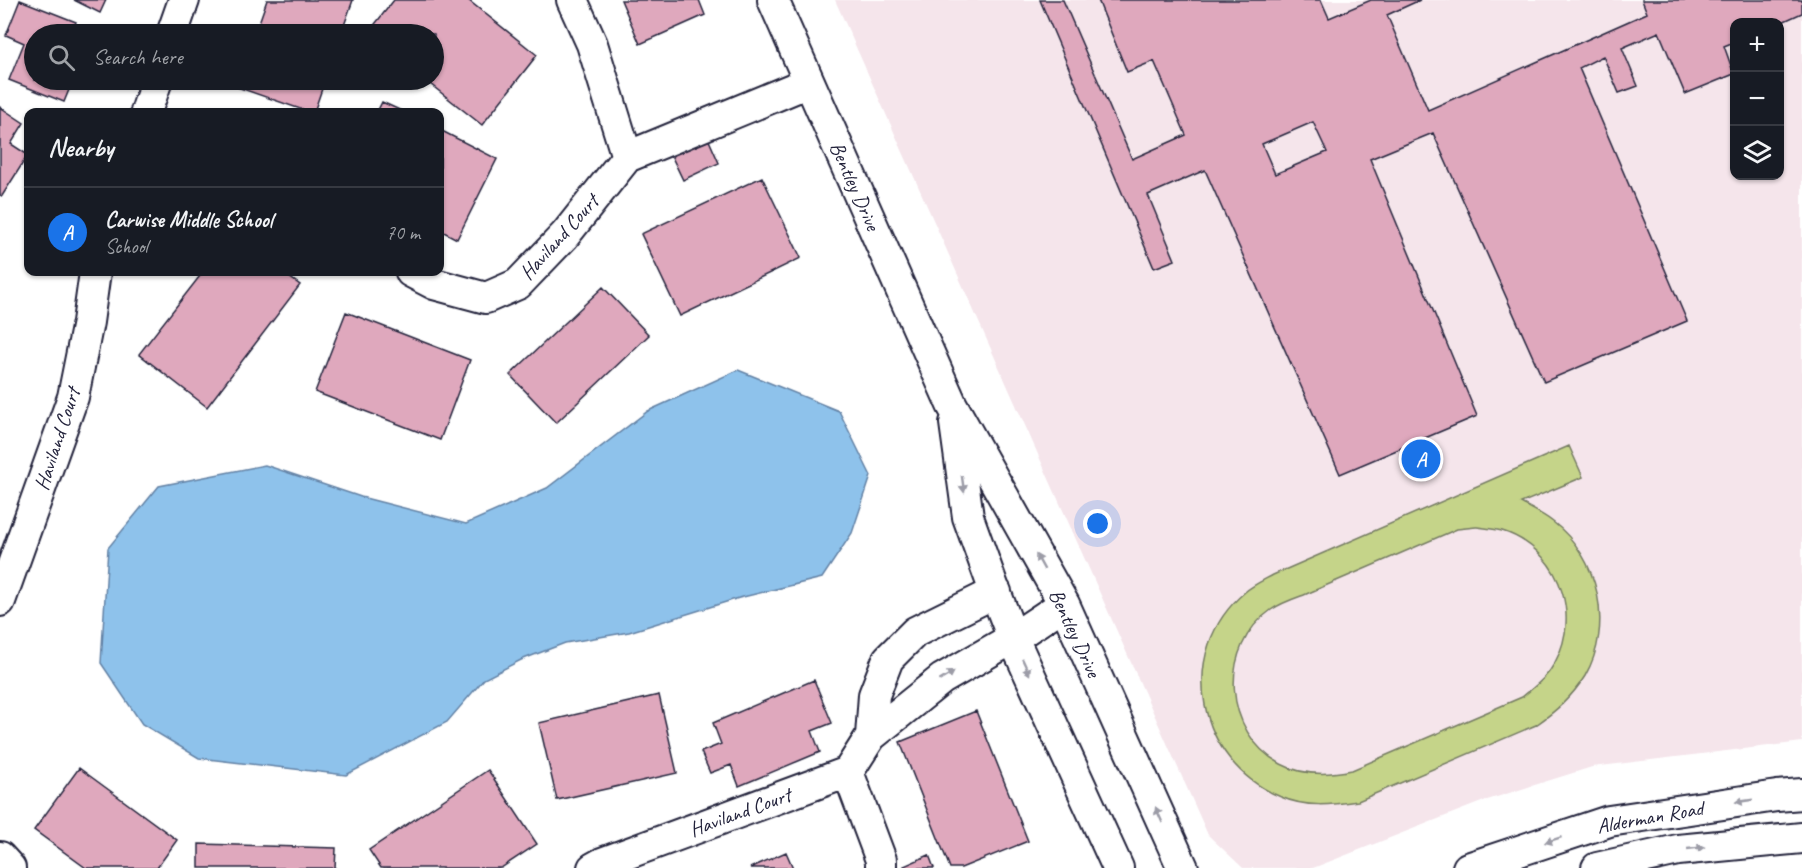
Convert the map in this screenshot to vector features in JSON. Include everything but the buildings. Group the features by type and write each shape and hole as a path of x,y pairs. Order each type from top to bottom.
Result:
{"street":[{"path":"176,24 184,0"},
{"path":"572,0 592,44 627,157"},
{"name":"Bentley Drive","path":"772,0 952,405 1064,604 1183,868"},
{"name":"Haviland Court","path":"419,276 434,284 486,298 518,284 565,235 627,157 809,82"},
{"path":"147,108 154,90"},
{"name":"Haviland Court","path":"0,601 73,398 94,276"},
{"name":"Bentley Drive","path":"952,405 968,517 1013,638 1118,868"},
{"path":"871,736 874,694 888,659 915,632 996,592"},
{"path":"881,868 881,860 848,772 871,736 942,679 1013,638 1064,604"},
{"path":"884,670 898,687 915,700"},
{"name":"Haviland Court","path":"593,868 848,772"},
{"name":"Alderman Road","path":"1468,868 1609,821 1802,794"},
{"name":"Alderman Road","path":"1598,868 1678,850 1802,838"},
{"path":"0,857 10,868"}],"shaded area":[{"path":"835,0 1802,0 1802,742 1592,767 1484,801 1313,868 1243,868 1208,835"}],"green space":[{"path":"1569,446 1583,477 1521,503 1553,522 1569,537 1581,554 1591,573 1597,593 1600,615 1599,636 1594,656 1580,684 1563,703 1536,725 1358,801 1329,804 1300,803 1281,797 1252,781 1230,759 1214,733 1205,704 1203,674 1209,645 1223,617 1245,592 1273,575","holes":["1476,527 1508,533 1527,543 1543,557 1562,592 1566,612 1565,633 1560,653 1543,679 1522,697 1352,770 1334,773 1298,771 1281,764 1262,750 1248,732 1238,711 1234,689 1236,667 1242,645 1254,626 1271,610 1287,601 1457,529"]}],"water":[{"path":"738,370 839,411 871,476 852,533 822,578 739,598 629,632 565,643 521,660 484,679 447,722 346,775 199,758 142,724 101,663 108,548 159,486 265,465 361,497 466,524 547,488 648,411"}],"place":[{"name":"Carwise Middle School","path":"1421,459"}]}
